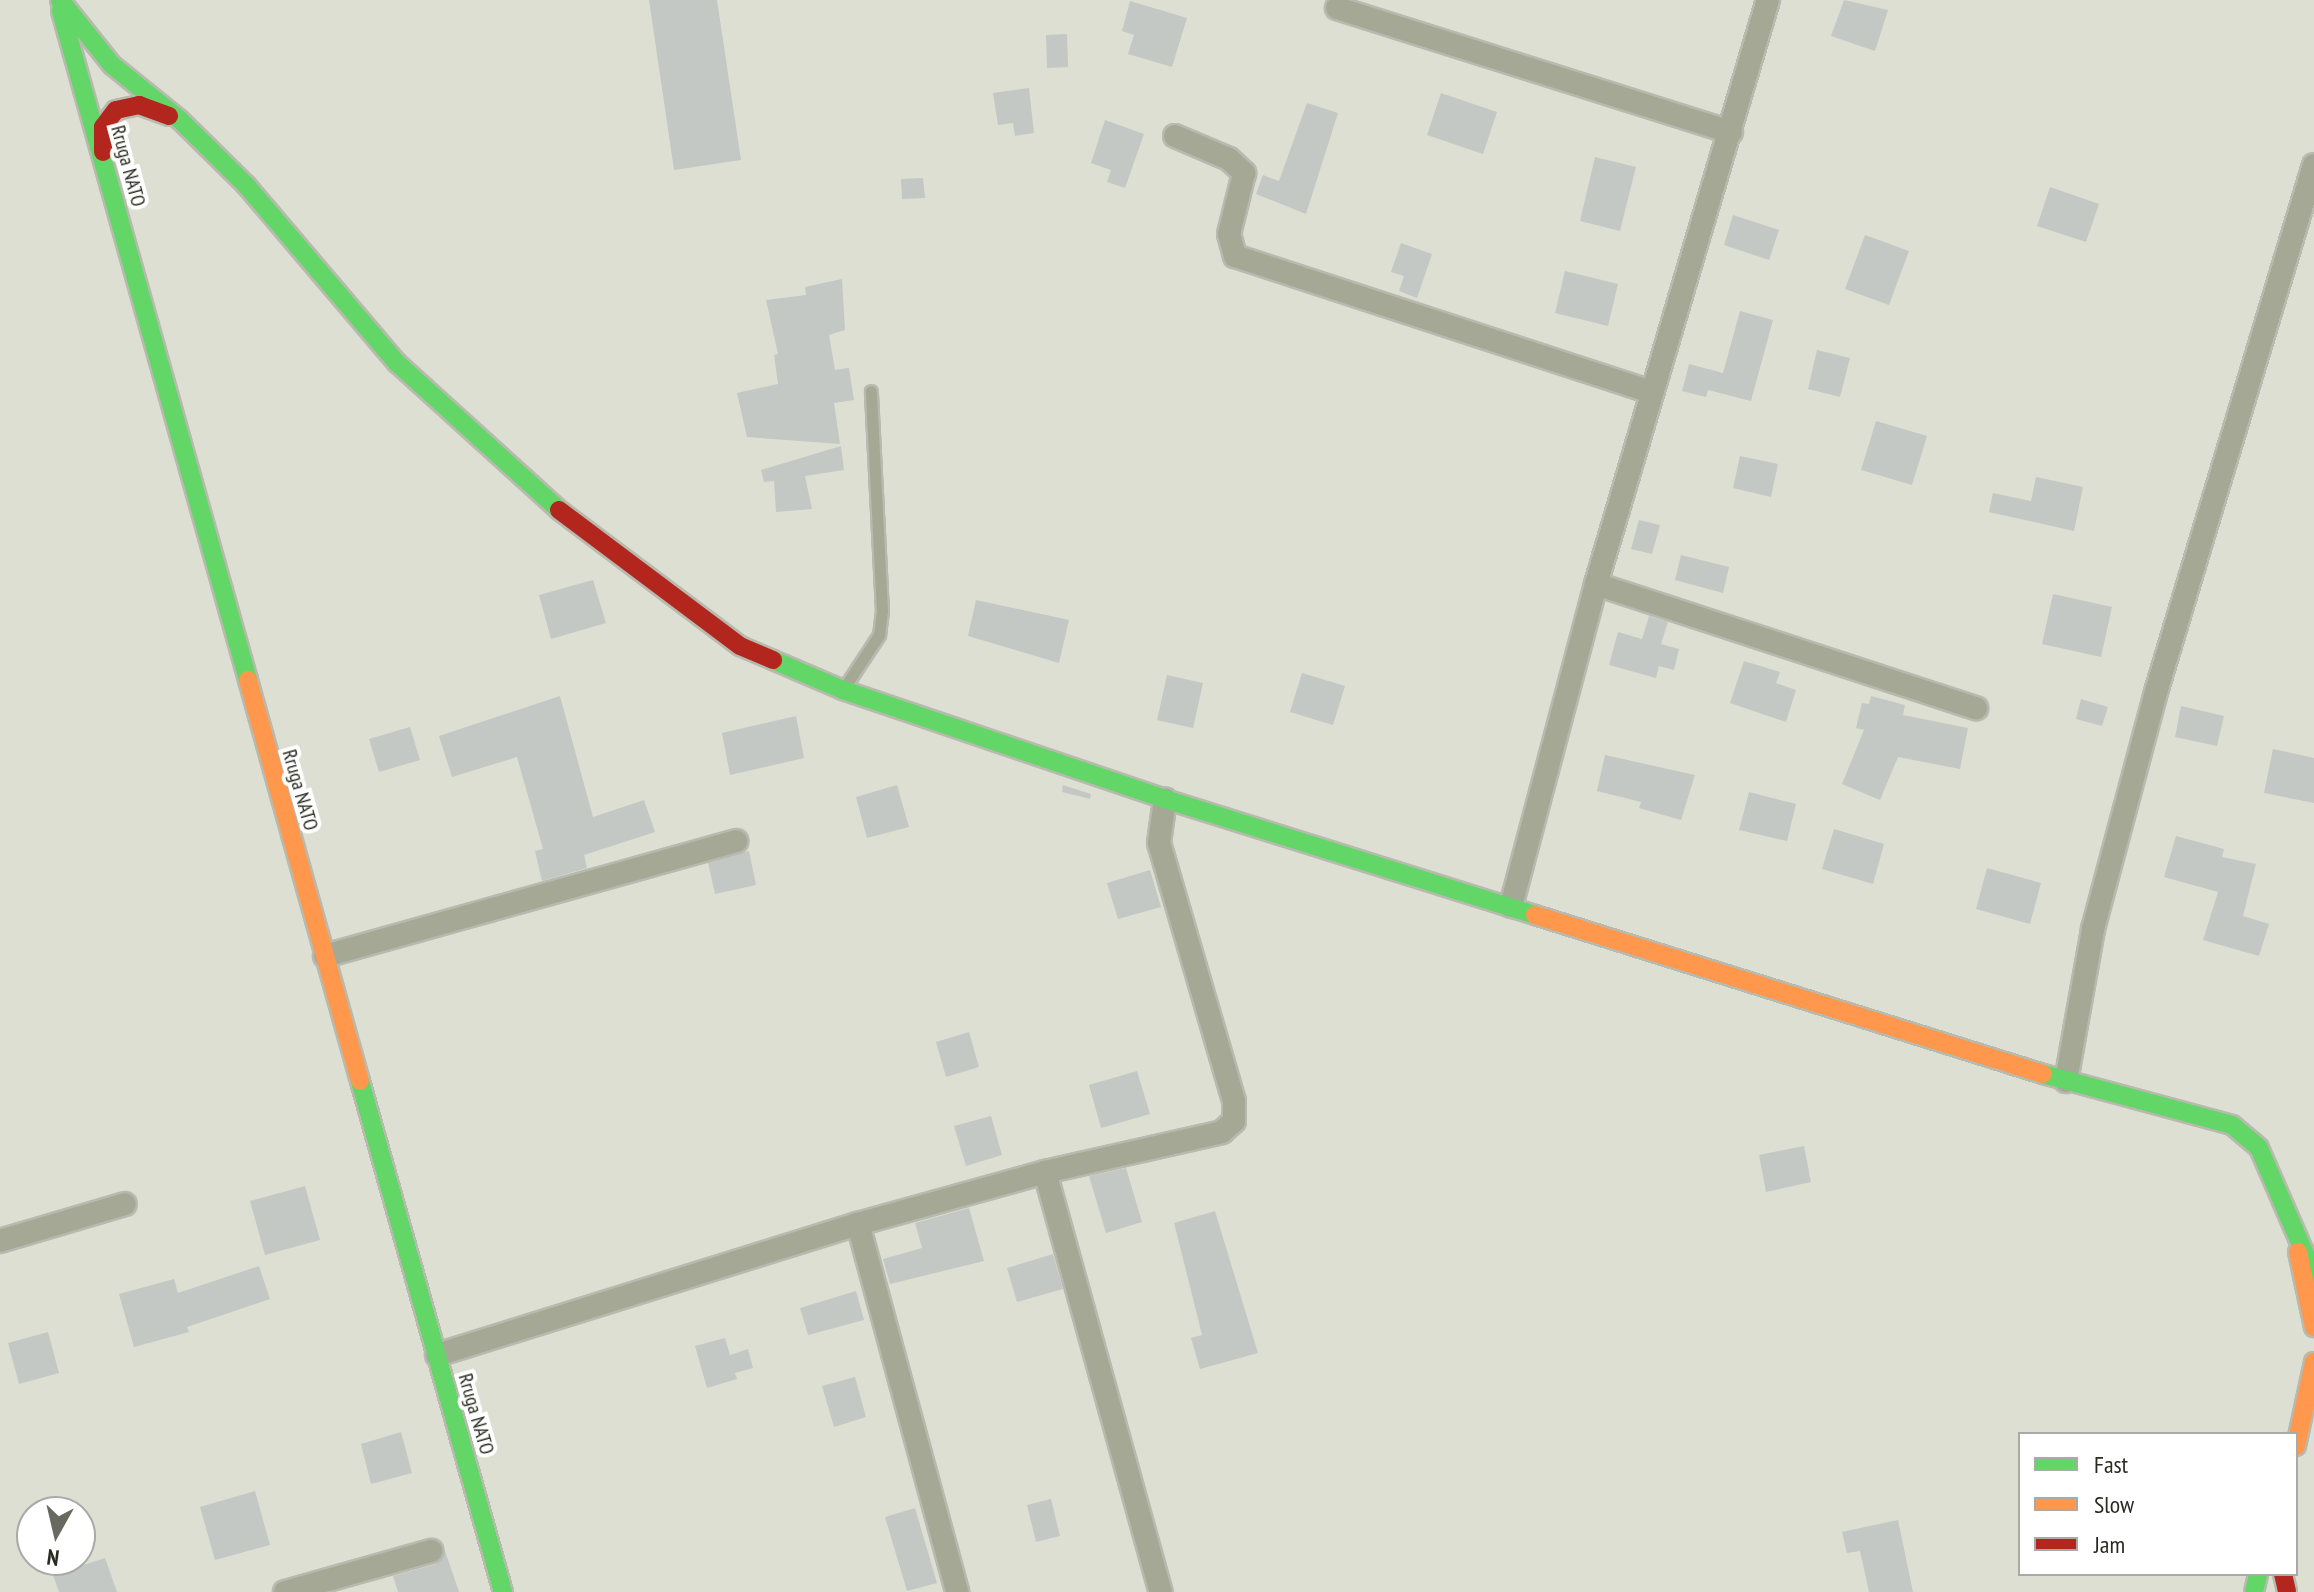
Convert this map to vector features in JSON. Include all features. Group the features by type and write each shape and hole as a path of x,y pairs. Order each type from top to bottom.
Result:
{"street":[{"path":"59,0 112,65 180,120 246,185 397,363 587,536 740,646 843,690 1165,799 2066,1081 2247,1133 2259,1148 2314,1275"},
{"name":"Rruga NATO","path":"59,0 503,1592"},
{"path":"1511,906 1596,584 1768,0"},
{"path":"1337,8 1731,132"},
{"path":"103,153 103,127 116,110 139,105 180,120"},
{"path":"1175,136 1229,159 1244,173 1229,234 1235,256 1651,392"},
{"path":"2066,1081 2093,929 2153,706 2314,165"},
{"path":"1596,584 1976,708"},
{"path":"437,1355 858,1224 1045,1172 1222,1132 1234,1121 1234,1101 1159,843 1165,799"},
{"path":"325,956 736,841"},
{"path":"1045,1172 1161,1592"},
{"path":"0,1241 125,1204"},
{"path":"858,1224 957,1592"},
{"path":"2294,1234 2314,1327"},
{"path":"2314,1338 2314,1345"},
{"path":"2298,1436 2314,1362"},
{"path":"2298,1442 2314,1415"},
{"path":"285,1592 431,1551"}],"lane":[{"path":"843,690 879,635 882,611 871,391"}],"building":[{"path":"649,0 717,0 741,160 674,170"},
{"path":"1844,0 1888,10 1875,51 1831,36"},
{"path":"1130,1 1187,18 1172,67 1128,54 1134,35 1122,31"},
{"path":"1067,34 1068,67 1047,68 1046,35"},
{"path":"1029,88 1034,133 1015,136 1013,123 998,125 993,93"},
{"path":"1441,93 1497,112 1483,154 1427,135"},
{"path":"1307,103 1338,113 1306,214 1256,194 1263,175 1279,181"},
{"path":"1105,120 1144,134 1125,188 1107,182 1111,170 1091,163"},
{"path":"1595,157 1636,167 1620,231 1580,221"},
{"path":"923,178 925,198 902,199 901,179"},
{"path":"2050,187 2099,204 2086,242 2037,226"},
{"path":"1733,215 1779,230 1769,260 1724,245"},
{"path":"1865,235 1909,251 1889,305 1845,289"},
{"path":"1401,243 1432,254 1417,298 1399,291 1404,276 1391,272"},
{"path":"1565,271 1618,284 1608,326 1555,313"},
{"path":"842,279 845,330 829,335 835,370 849,368 854,400 834,403 840,444 747,437 737,393 778,384 774,355 778,354 766,300 806,295 805,287"},
{"path":"1740,311 1773,320 1751,401 1708,390 1706,397 1682,391 1689,364 1723,373"},
{"path":"1817,350 1850,358 1840,397 1808,389"},
{"path":"1876,421 1927,436 1912,485 1861,470"},
{"path":"841,446 844,470 805,476 812,509 776,512 774,481 764,482 761,470"},
{"path":"1740,456 1778,464 1771,497 1733,488"},
{"path":"2036,477 2083,487 2074,531 1989,512 1993,493 2031,501"},
{"path":"1639,520 1660,525 1652,554 1631,549"},
{"path":"1681,555 1729,567 1723,593 1675,580"},
{"path":"593,580 606,623 551,639 539,595"},
{"path":"2053,594 2112,607 2101,657 2042,644"},
{"path":"976,600 1069,620 1059,663 968,636"},
{"path":"1649,616 1668,622 1661,644 1679,649 1674,670 1659,666 1656,678 1609,665 1618,632 1642,639"},
{"path":"1744,661 1780,672 1776,683 1796,690 1786,722 1730,703"},
{"path":"1302,673 1345,686 1333,725 1290,712"},
{"path":"1167,675 1203,683 1193,728 1157,720"},
{"path":"560,696 593,817 644,800 655,832 584,855 587,868 542,881 535,851 543,849 517,757 452,777 439,736"},
{"path":"1871,696 1905,705 1903,715 1968,728 1960,769 1898,757 1880,800 1842,784 1864,730 1856,728 1862,703 1869,704"},
{"path":"2081,699 2108,707 2102,726 2076,719"},
{"path":"2181,706 2224,716 2217,746 2175,737"},
{"path":"796,716 804,758 730,775 722,733"},
{"path":"410,727 420,760 379,772 369,739"},
{"path":"2273,749 2314,758 2314,803 2264,793"},
{"path":"1605,755 1695,775 1681,820 1639,808 1641,802 1597,791"},
{"path":"897,785 909,827 867,838 856,797"},
{"path":"1063,785 1091,794 1090,799 1062,792"},
{"path":"1749,792 1796,804 1787,841 1739,830"},
{"path":"1834,829 1884,844 1873,884 1822,869"},
{"path":"2176,836 2224,849 2222,857 2256,864 2243,916 2269,924 2259,956 2203,940 2218,892 2164,877"},
{"path":"749,851 756,885 715,894 708,863"},
{"path":"1987,868 2041,883 2030,924 1976,909"},
{"path":"1150,870 1161,907 1118,919 1107,883"},
{"path":"969,1032 979,1067 946,1077 936,1042"},
{"path":"1137,1071 1150,1114 1101,1128 1089,1085"},
{"path":"991,1116 1002,1155 966,1166 954,1126"},
{"path":"1804,1146 1811,1182 1766,1192 1759,1155"},
{"path":"1126,1168 1142,1222 1106,1233 1089,1176"},
{"path":"305,1186 320,1240 265,1255 250,1201"},
{"path":"969,1208 984,1261 890,1284 883,1259 922,1248 915,1223"},
{"path":"1215,1211 1258,1353 1200,1369 1191,1338 1202,1335 1174,1223"},
{"path":"1053,1254 1063,1289 1017,1302 1007,1268"},
{"path":"259,1266 270,1299 187,1327 189,1332 134,1347 119,1294 174,1279 178,1293"},
{"path":"856,1291 864,1320 808,1335 800,1308"},
{"path":"48,1332 59,1373 19,1384 8,1343"},
{"path":"725,1338 730,1355 748,1349 753,1368 735,1373 737,1379 707,1388 695,1346"},
{"path":"855,1377 866,1417 834,1427 822,1386"},
{"path":"401,1432 412,1473 371,1484 361,1444"},
{"path":"255,1491 270,1545 215,1560 200,1507"},
{"path":"1051,1499 1060,1536 1036,1542 1027,1505"},
{"path":"915,1508 937,1583 907,1591 885,1517"},
{"path":"1898,1520 1913,1592 1869,1592 1860,1551 1847,1553 1842,1532"},
{"path":"445,1551 459,1592 398,1592 393,1576 436,1564"},
{"path":"105,1558 117,1592 59,1592 53,1576 96,1576 96,1561"}],"traffic: fast":[{"path":"60,0 112,65 180,120 246,185 397,363 559,510"},
{"path":"61,11 248,680"},
{"path":"773,660 843,690 1165,799 1535,915"},
{"path":"2043,1074 2232,1125 2259,1148 2314,1275"},
{"path":"360,1081 503,1592"},
{"path":"2254,1592 2258,1576"}],"traffic: slow":[{"path":"248,680 360,1081"},
{"path":"1535,915 2043,1074"},
{"path":"2298,1252 2314,1327"},
{"path":"2298,1437 2314,1362"}],"traffic: jam":[{"path":"103,152 103,127 116,110 139,105 169,116"},
{"path":"559,510 740,646 773,660"},
{"path":"2283,1576 2287,1592"}]}
